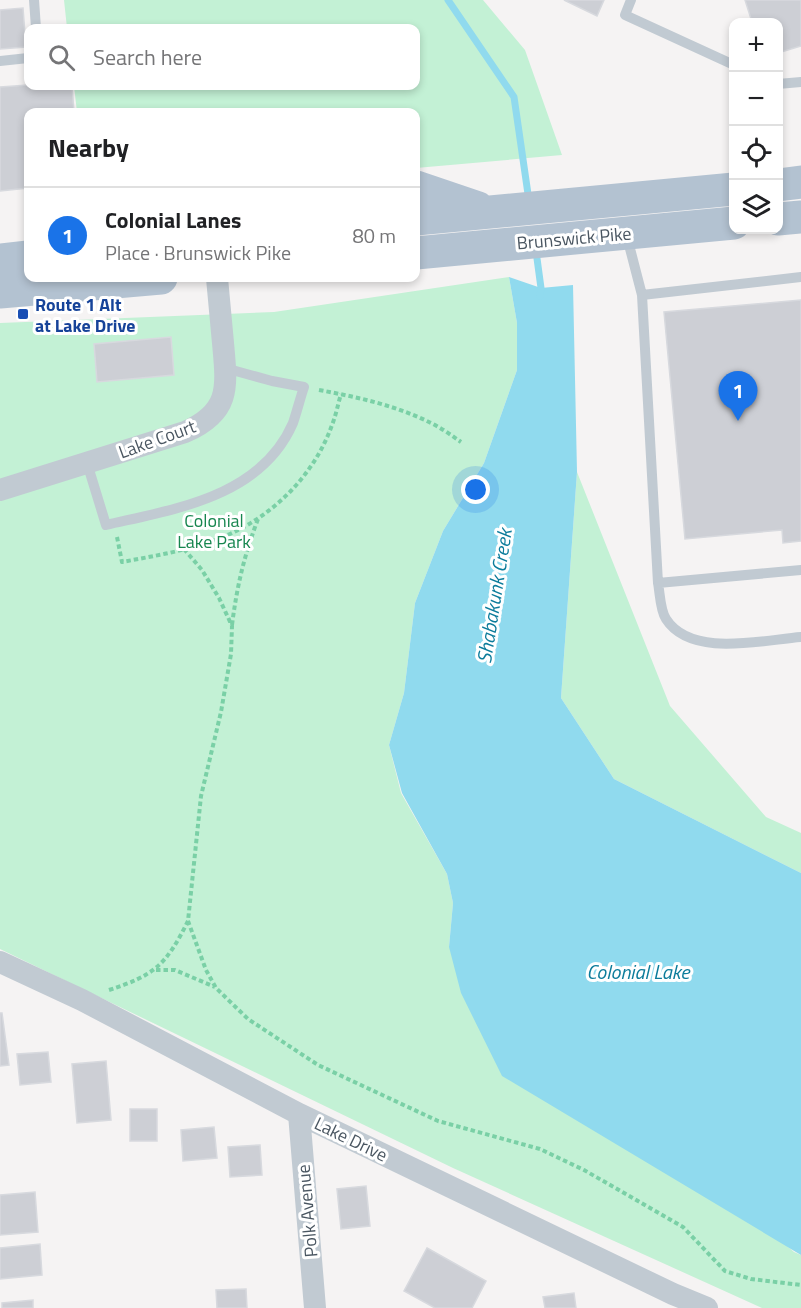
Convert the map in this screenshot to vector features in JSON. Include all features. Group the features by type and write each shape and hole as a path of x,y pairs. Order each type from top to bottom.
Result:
{"main road":[{"path":"783,184 801,183"},
{"path":"420,188 499,210"},
{"name":"Brunswick Pike","path":"420,219 729,189"},
{"path":"783,219 801,217"},
{"name":"Brunswick Pike","path":"420,253 729,223"},
{"path":"0,260 24,257"},
{"path":"0,292 115,282"}],"street":[{"name":"Lake Court","path":"0,490 185,432 201,425 214,413 223,398 227,381 217,282"},
{"name":"Lake Drive","path":"0,962 82,1000 299,1114 673,1301 707,1308"},
{"name":"Polk Avenue","path":"299,1114 315,1308"}],"lane":[{"path":"34,0 36,24"},
{"path":"631,0 624,15 729,62"},
{"path":"0,61 24,58"},
{"path":"783,84 801,82"},
{"path":"626,233 642,295 658,583 664,617 675,630 689,639 716,645 801,637"},
{"path":"642,295 801,277"},
{"path":"87,463 106,525 171,510 239,485 261,468 278,447 292,423 304,387 225,368"},
{"path":"658,583 801,570"}],"path":[{"path":"304,387 400,409 430,422 461,442"},
{"path":"115,523 122,562 184,549 232,533 258,518 302,480 320,452 332,425 341,394"},
{"path":"82,1000 131,983 156,970 176,945 188,921 201,796 221,712 231,654 238,580 246,549 258,518"},
{"path":"184,549 202,570 232,626"},
{"path":"188,921 206,970 216,988 248,1019 318,1065 438,1121 540,1149 584,1170 683,1227 725,1271 751,1279 801,1285"},
{"path":"156,970 175,970 216,988"}],"green space":[{"path":"64,0 483,0 525,50 562,155 420,168 420,108 77,108 74,90 420,90 420,24 67,24"},
{"name":"Colonial Lake Park","path":"509,277 517,323 517,370 484,463 443,531 415,603 404,693 389,745 401,793 447,874 453,903 449,947 794,1252 801,1255 801,1308 762,1308 453,1168 0,949 0,323 274,312"},
{"path":"577,472 670,706 766,817 801,833 801,873 614,779 561,698"}],"water":[{"name":"Colonial Lake","path":"509,277 541,288 573,285 577,472 561,698 614,779 801,873 801,1255 502,1076 461,993 449,947 453,903 447,874 402,793 389,745 404,693 415,603 443,531 484,463 517,370 517,323"}],"building":[{"path":"564,0 604,0 597,16"},
{"path":"745,0 801,0 801,46 783,51 783,18 751,18"},
{"path":"23,8 24,47 0,49 0,10"},
{"path":"24,85 24,90 72,90 74,108 24,108 24,188 0,191 0,87"},
{"path":"801,300 801,541 783,543 782,530 685,539 664,312"},
{"path":"171,337 174,375 97,382 94,344"},
{"path":"0,1013 2,1013 9,1065 0,1066"},
{"path":"48,1052 51,1082 20,1085 17,1054"},
{"path":"106,1061 111,1120 77,1123 72,1064"},
{"path":"130,1109 157,1109 157,1141 130,1141"},
{"path":"214,1127 217,1158 183,1161 181,1130"},
{"path":"260,1145 262,1175 230,1177 228,1147"},
{"path":"366,1186 370,1226 341,1229 337,1189"},
{"path":"35,1192 38,1232 0,1235 0,1195"},
{"path":"40,1244 42,1275 0,1279 0,1248"},
{"path":"427,1248 486,1281 472,1308 435,1308 404,1291"},
{"path":"246,1289 247,1308 217,1308 216,1290"},
{"path":"574,1293 576,1308 545,1308 543,1297"},
{"path":"33,1300 33,1308 2,1308 2,1303"}],"waterway":[{"name":"Shabakunk Creek","path":"448,0 514,97 529,201"},
{"name":"Shabakunk Creek","path":"536,251 540,296"}],"place":[{"name":"Route 1 Alt at Lake Drive","path":"23,314"},
{"name":"Colonial Lanes","path":"738,421"}]}
